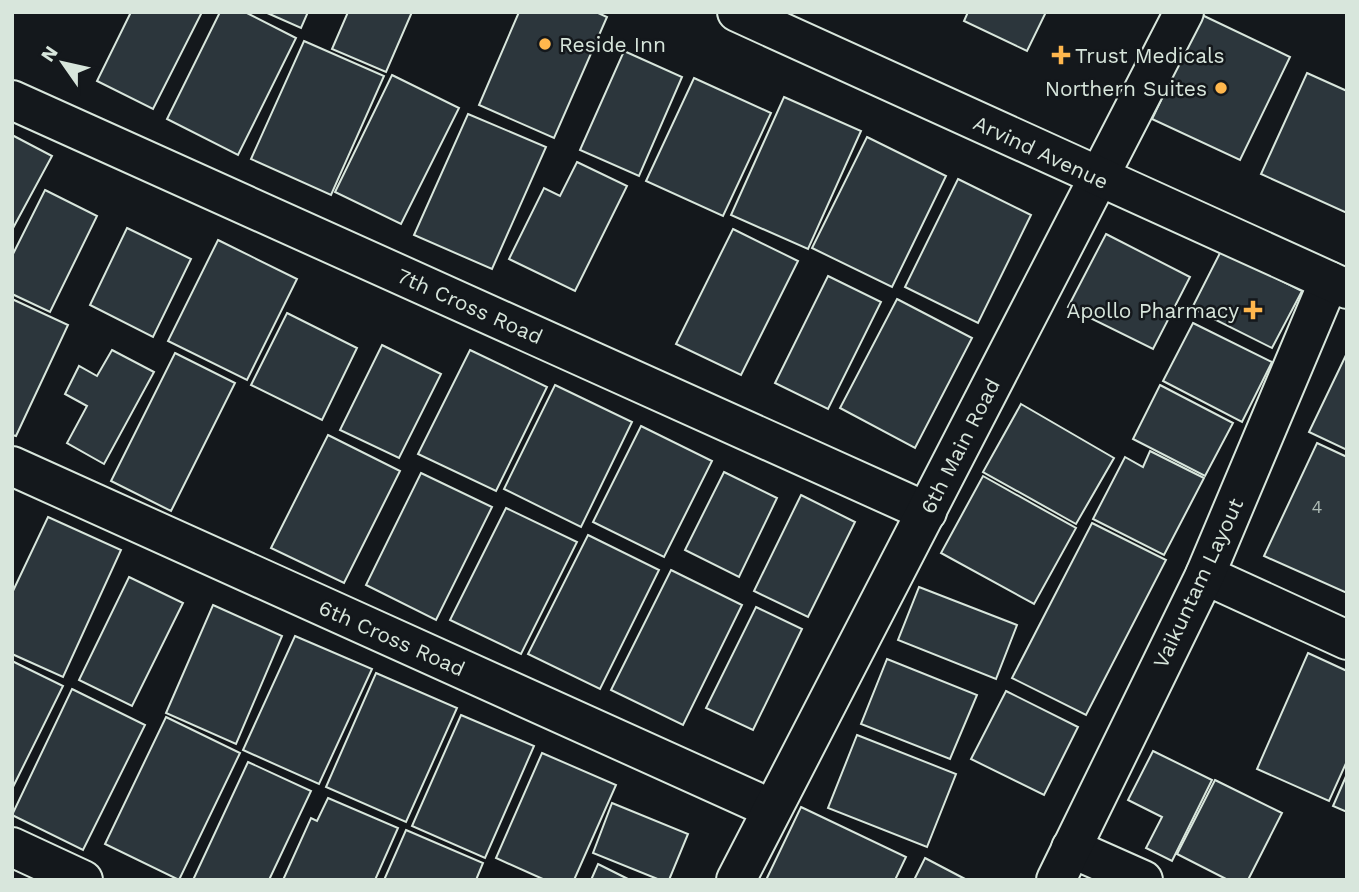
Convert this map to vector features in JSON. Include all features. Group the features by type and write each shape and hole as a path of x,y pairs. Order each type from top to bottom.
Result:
{"street":[{"name":"Arvind Avenue","path":"737,12 1338,285"},
{"name":"6th Main Road","path":"736,880 1184,12"},
{"name":"7th Cross Road","path":"12,100 927,512"},
{"name":"Vaikuntam Layout","path":"1063,864 1205,575 1338,285"},
{"name":"6th Cross Road","path":"12,466 772,809"},
{"path":"1205,575 1347,640"},
{"path":"12,847 83,880"},
{"path":"1063,864 1143,880"}],"building":[{"path":"131,12 202,12 153,109 97,81"},
{"path":"220,12 245,12 296,38 238,155 167,119"},
{"path":"265,12 308,12 301,28"},
{"path":"348,12 412,12 386,72 332,49"},
{"path":"519,12 596,12 607,17 554,138 479,105"},
{"path":"968,12 1046,12 1027,51 964,21"},
{"name":"Northern Suites","path":"1202,15 1290,57 1240,160 1152,119"},
{"path":"304,41 384,76 331,195 251,159"},
{"path":"624,51 682,77 639,176 580,150"},
{"path":"1307,73 1347,91 1347,213 1261,174"},
{"path":"392,75 459,108 401,224 335,192"},
{"path":"694,78 771,113 723,216 646,181"},
{"path":"784,97 861,131 808,249 731,215"},
{"path":"468,114 546,147 492,269 414,235"},
{"path":"12,135 52,156 12,230"},
{"path":"867,137 946,176 892,287 812,248"},
{"path":"577,162 627,186 575,291 509,259 544,188 560,196"},
{"path":"958,179 1031,215 978,323 905,287"},
{"path":"45,190 97,216 50,312 12,294 12,256"},
{"path":"127,228 191,259 153,337 90,305"},
{"path":"733,229 798,261 741,375 676,344"},
{"path":"1106,234 1190,277 1153,349 1068,307"},
{"path":"218,240 297,279 247,380 168,341"},
{"path":"1221,251 1302,291 1272,348 1192,308"},
{"path":"828,276 881,302 828,409 775,383"},
{"path":"12,299 68,325 16,436 12,435"},
{"path":"897,299 972,338 915,448 840,408"},
{"path":"287,313 357,348 322,420 251,385"},
{"path":"1193,323 1272,362 1242,422 1163,381"},
{"path":"382,345 441,374 399,458 340,430"},
{"path":"112,350 154,372 104,464 67,443 87,406 65,394 79,366 97,376"},
{"path":"470,350 547,387 496,491 418,454"},
{"path":"175,353 235,383 171,511 111,481"},
{"path":"1347,353 1347,450 1309,432"},
{"path":"555,385 632,422 581,527 504,489"},
{"path":"1160,385 1233,423 1205,476 1133,439"},
{"path":"1021,404 1114,458 1076,524 983,472"},
{"path":"641,426 712,461 664,557 593,522"},
{"path":"328,435 400,471 344,583 271,548"},
{"path":"1317,443 1347,457 1347,593 1264,556"},
{"path":"1150,451 1204,478 1164,555 1093,519 1125,457 1143,467"},
{"path":"724,472 777,498 739,577 685,550"},
{"path":"421,473 492,507 436,620 366,585"},
{"path":"983,476 1076,528 1034,604 941,553"},
{"path":"801,495 855,522 808,617 754,591"},
{"path":"506,508 577,542 521,654 450,620"},
{"path":"48,517 121,550 63,677 12,654 12,593"},
{"path":"1092,523 1166,560 1086,715 1012,678"},
{"path":"588,535 659,570 600,689 528,654"},
{"path":"671,570 742,605 683,725 611,690"},
{"path":"129,577 183,603 132,706 79,680"},
{"path":"919,587 1017,625 996,679 898,640"},
{"path":"213,605 282,636 236,744 166,713"},
{"path":"756,607 802,629 753,730 706,708"},
{"path":"295,636 372,669 319,784 243,750"},
{"path":"1308,653 1347,671 1347,761 1329,801 1257,769"},
{"path":"887,659 977,695 950,759 861,724"},
{"path":"12,661 63,686 12,789"},
{"path":"376,673 457,708 406,822 326,787"},
{"path":"72,689 145,725 83,850 12,815"},
{"path":"1006,691 1078,727 1044,795 971,759"},
{"path":"461,715 534,746 485,858 412,826"},
{"path":"166,717 240,753 179,880 105,844"},
{"path":"857,735 956,774 927,847 828,808"},
{"path":"1153,751 1212,780 1172,861 1146,848 1162,817 1128,800"},
{"path":"542,753 616,785 574,880 545,880 496,858"},
{"path":"248,762 311,791 269,880 193,880"},
{"path":"1347,774 1347,812 1333,806"},
{"path":"1215,780 1282,813 1248,880 1228,880 1177,854"},
{"path":"328,798 398,828 375,880 283,880 311,818 317,821"},
{"path":"612,803 688,834 669,880 660,880 593,853"},
{"path":"801,807 906,857 895,880 766,880"},
{"path":"406,830 483,863 476,880 384,880"},
{"path":"925,858 967,880 914,880"},
{"path":"598,864 630,880 591,880"}],"place":[{"name":"Reside Inn","path":"545,44"},
{"name":"Trust Medicals","path":"1061,55"},
{"name":"Northern Suites","path":"1221,88"},
{"name":"Apollo Pharmacy","path":"1253,310"}]}
